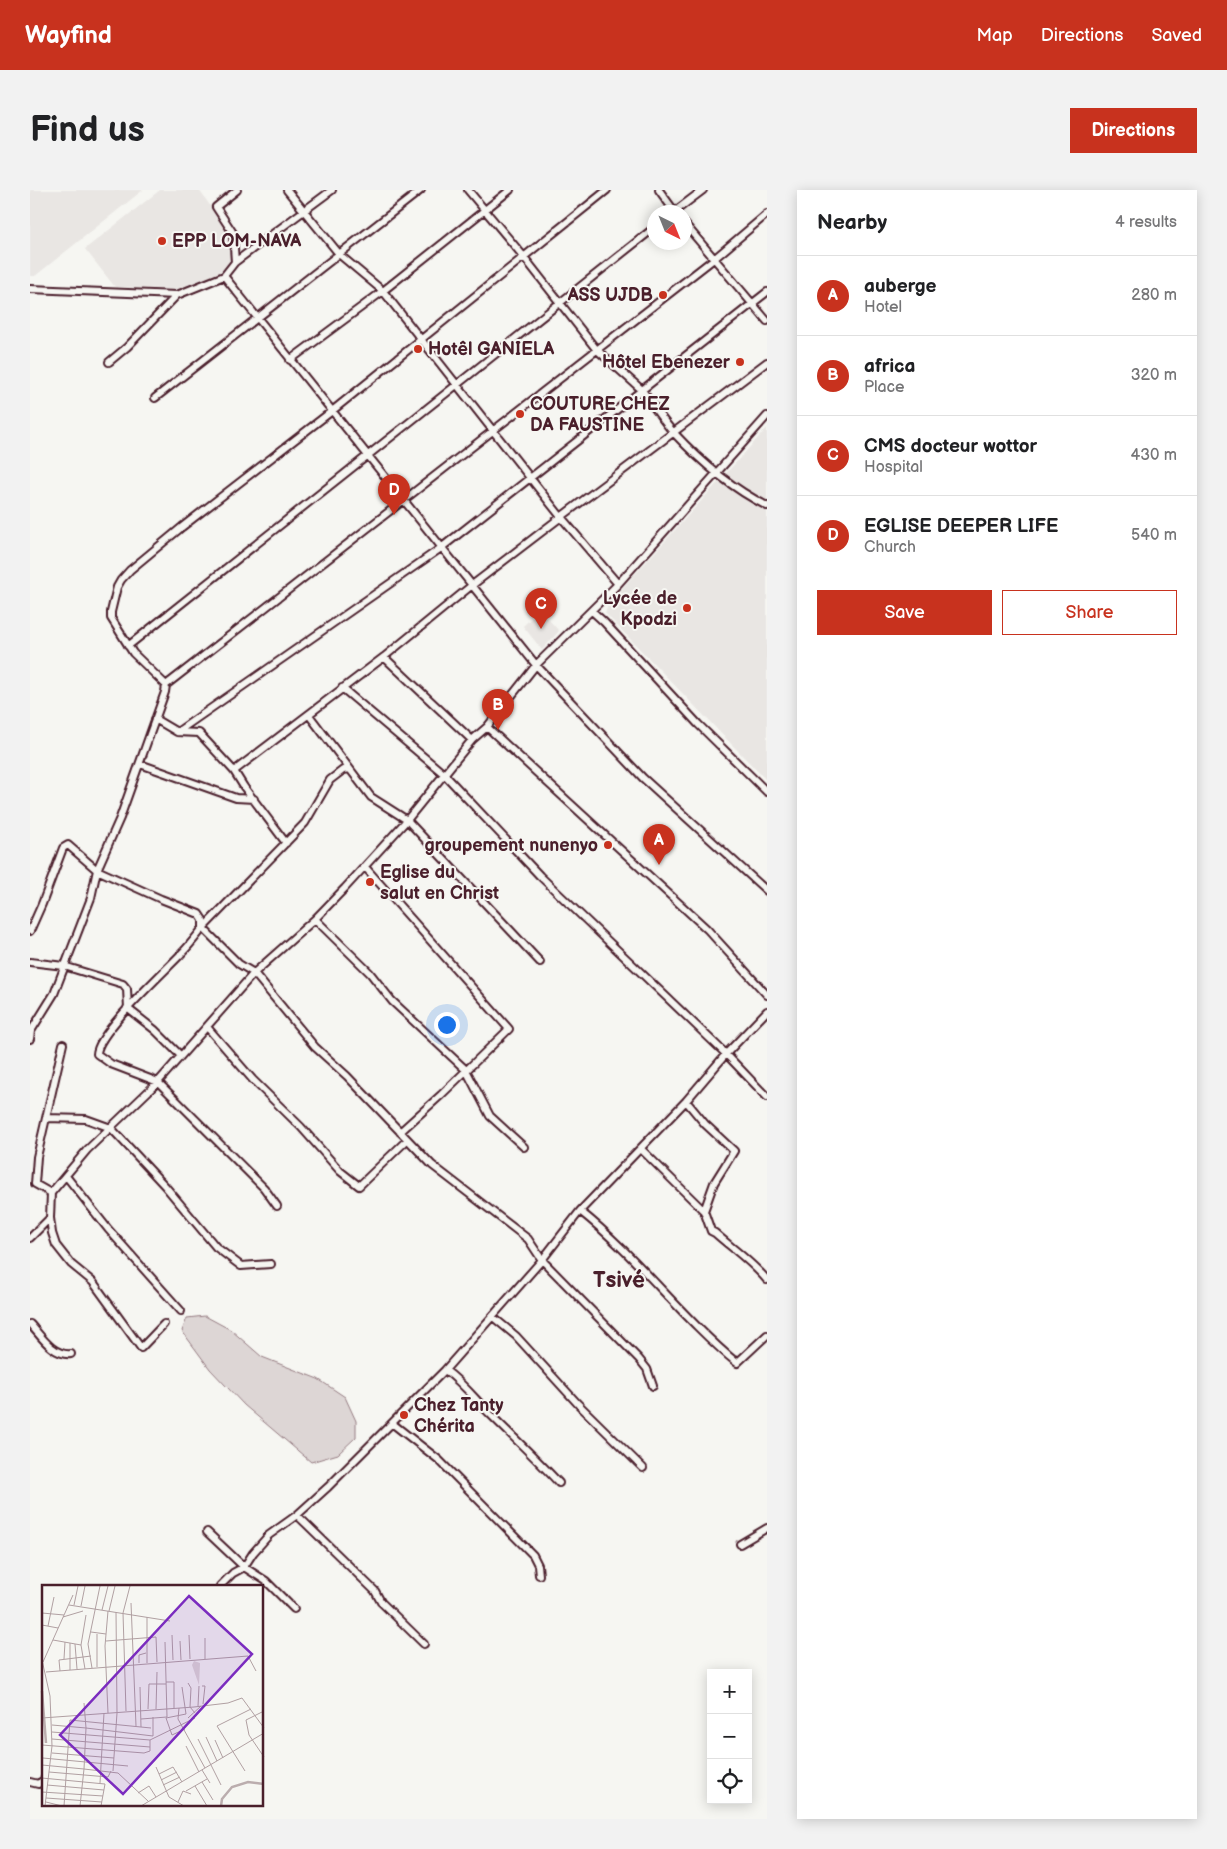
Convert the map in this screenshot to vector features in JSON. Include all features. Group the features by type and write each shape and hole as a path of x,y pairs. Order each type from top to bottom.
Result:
{"street":[{"path":"235,262 234,233 216,207 237,190"},
{"path":"287,190 340,255 383,291 561,517 618,584"},
{"path":"109,362 177,295 224,276 235,262 332,190"},
{"path":"155,398 421,190"},
{"path":"468,190 524,257 596,349 642,390 673,432 715,474 751,498 767,506"},
{"path":"290,360 383,291 510,190"},
{"path":"166,686 142,663 128,646 111,618 113,604 121,580 130,570 182,527 332,411 606,190"},
{"path":"659,190 670,205"},
{"path":"684,205 703,190"},
{"path":"30,1039 32,1031 54,994 91,898 97,870 120,818 166,686 715,258 767,214"},
{"path":"692,232 767,321"},
{"path":"128,646 647,233"},
{"path":"224,276 536,666 644,778 767,891"},
{"path":"30,289 177,295"},
{"path":"177,732 441,548 767,292"},
{"path":"234,771 384,657 471,586 767,362"},
{"path":"164,1324 141,1348 93,1282 71,1264 56,1245 50,1218 51,1193 87,1150 158,1082 254,973 315,919 365,867 407,820 472,740 487,727 536,666 618,584 767,416"},
{"path":"592,611 698,724 767,792"},
{"path":"384,657 472,740"},
{"path":"342,688 444,774 540,876 726,1054 767,1097"},
{"path":"308,715 372,797 407,820 540,962"},
{"path":"155,719 177,732 198,732 234,771 286,843"},
{"path":"487,727 707,929 767,995"},
{"path":"140,764 236,798 254,799"},
{"path":"277,1206 264,1188 158,1082 111,1064 97,1054 97,1050 128,1008 305,823 330,780 343,770 350,769"},
{"path":"30,931 65,845 68,845 97,870 199,914 203,920 203,928 239,964 254,973 315,1047 347,1076 432,1165 528,1239 542,1260 639,1359 647,1370 653,1386"},
{"path":"365,867 509,1029 441,1096 400,1132"},
{"path":"315,919 370,973 392,1001 466,1070 490,1116 524,1147"},
{"path":"30,962 64,966 123,984 127,989 128,1008 180,1056"},
{"path":"221,1585 233,1573 244,1567 253,1553 269,1535 297,1515 393,1424 446,1370 542,1260 580,1211 686,1101 726,1054 767,1011"},
{"path":"207,1027 253,1080 301,1127 340,1171 359,1186 407,1140"},
{"path":"51,1193 35,1184 37,1157 62,1044"},
{"path":"686,1101 705,1124 734,1151 714,1183 704,1211"},
{"path":"46,1118 86,1119 111,1128 165,1186 216,1247 241,1266 271,1264"},
{"path":"641,1149 704,1211 712,1231 736,1252 751,1262 767,1280"},
{"path":"66,1176 108,1229 181,1311"},
{"path":"580,1211 602,1228 716,1344 738,1363 767,1335"},
{"path":"30,1238 50,1218"},
{"path":"493,1317 516,1336 573,1399 643,1468"},
{"path":"30,1324 58,1352 64,1355 71,1354"},
{"path":"446,1370 460,1381 559,1483"},
{"path":"393,1424 439,1460 533,1555 538,1565 538,1575"},
{"path":"297,1515 375,1591 381,1602 424,1644"},
{"path":"740,1544 767,1528"},
{"path":"207,1532 244,1567 266,1581 294,1609"},
{"path":"30,1782 38,1784 42,1781"}],"shaded area":[{"path":"30,190 143,190 35,276 30,276"},
{"name":"EPP LOM-NAVA","path":"160,190 199,190 229,232 231,261 221,273 178,290 115,287 85,249"},
{"name":"Lycée de Kpodzi","path":"767,428 767,781 605,613 609,603"},
{"path":"540,610 559,631 542,650 523,626"},
{"path":"205,1316 231,1330 262,1357 318,1379 345,1397 356,1421 356,1437 338,1454 311,1462 244,1405 210,1369 182,1331 187,1318"}],"place":[{"name":"EPP LOM-NAVA","path":"162,241"},
{"name":"ASS UJDB","path":"663,295"},
{"name":"Hotêl GANIELA","path":"418,349"},
{"name":"Hôtel Ebenezer","path":"740,362"},
{"name":"COUTURE CHEZ DA FAUSTINE","path":"520,414"},
{"name":"EGLISE DEEPER LIFE","path":"394,515"},
{"name":"Lycée de Kpodzi","path":"687,608"},
{"name":"CMS docteur wottor","path":"541,629"},
{"name":"africa","path":"498,730"},
{"name":"groupement nunenyo","path":"608,845"},
{"name":"auberge","path":"659,865"},
{"name":"Eglise du salut en Christ","path":"370,882"},
{"name":"Chez Tanty Chérita","path":"404,1415"}],"district":[{"name":"Tsivé","path":"619,1279"}]}
